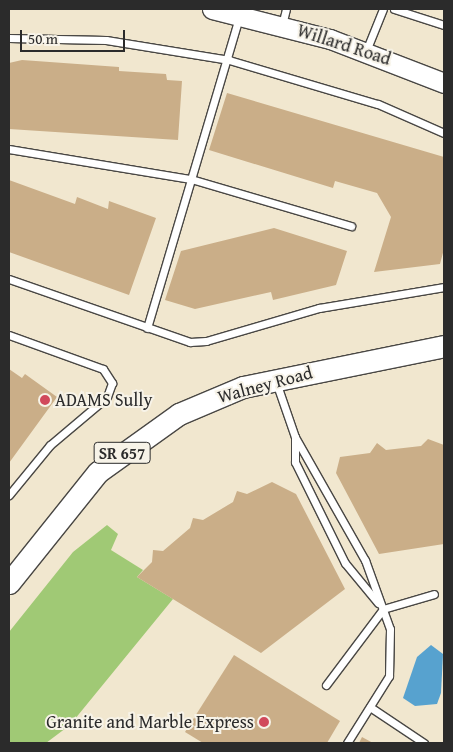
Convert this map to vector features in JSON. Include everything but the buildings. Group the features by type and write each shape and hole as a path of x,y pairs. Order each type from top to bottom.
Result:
{"main road":[{"name":"Willard Road","path":"212,9 240,15 284,17 444,83"},
{"name":"Walney Road","path":"9,583 77,496 119,455 196,406 276,380 444,346"}],"lane":[{"path":"366,51 383,9"},
{"path":"394,9 444,25"},
{"path":"147,328 191,179 229,60 240,15"},
{"path":"9,38 98,39 229,60 378,104 444,133"},
{"path":"9,150 191,179 351,226"},
{"path":"9,279 175,339 206,342 319,308 444,287"},
{"path":"9,335 103,369 112,383 108,397 50,445 9,495"},
{"path":"276,380 295,437 365,560 383,609 392,648 389,676 348,743"},
{"path":"295,437 294,462 346,563 383,609"},
{"path":"326,685 383,609 434,594"},
{"path":"370,707 424,743"}],"green space":[{"path":"107,525 118,534 111,550 143,570 137,577 173,599 70,725 46,743 9,743 9,632 73,552"}],"water":[{"path":"431,645 443,654 441,693 437,704 415,706 403,698 417,657"}],"place":[{"name":"ADAMS Sully","path":"45,400"},
{"name":"Granite and Marble Express","path":"264,722"}]}
